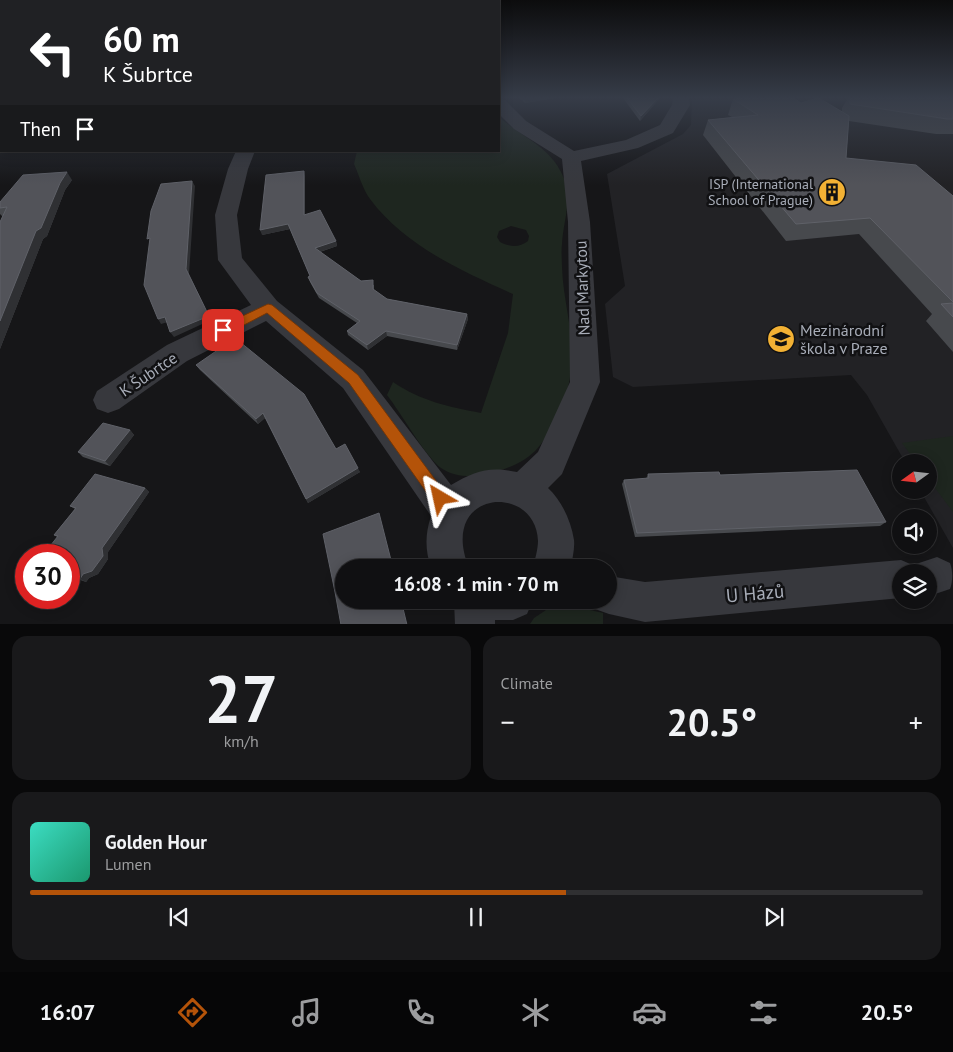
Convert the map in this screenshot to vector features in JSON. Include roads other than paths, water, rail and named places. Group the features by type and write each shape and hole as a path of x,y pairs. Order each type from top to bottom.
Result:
{"street":[{"path":"523,127 571,157 631,144 667,127"},
{"path":"246,152 238,169 226,215 230,260 268,308 353,379 450,513"},
{"name":"Nad Markytou","path":"523,490 550,463 586,382 579,222 571,157"},
{"name":"K Šubrtce","path":"108,400 177,353 268,308"},
{"path":"447,559 444,548 444,530 450,513 461,499 474,490 490,485 507,485 523,490 537,500 548,513 555,530 557,548 555,559"},
{"name":"U Házů","path":"617,597 645,602 892,580"},
{"path":"474,609 475,624"}],"place":[{"name":"ISP (International School of Prague)","path":"832,192"},
{"name":"Mezinárodní škola v Praze","path":"781,339"}]}
